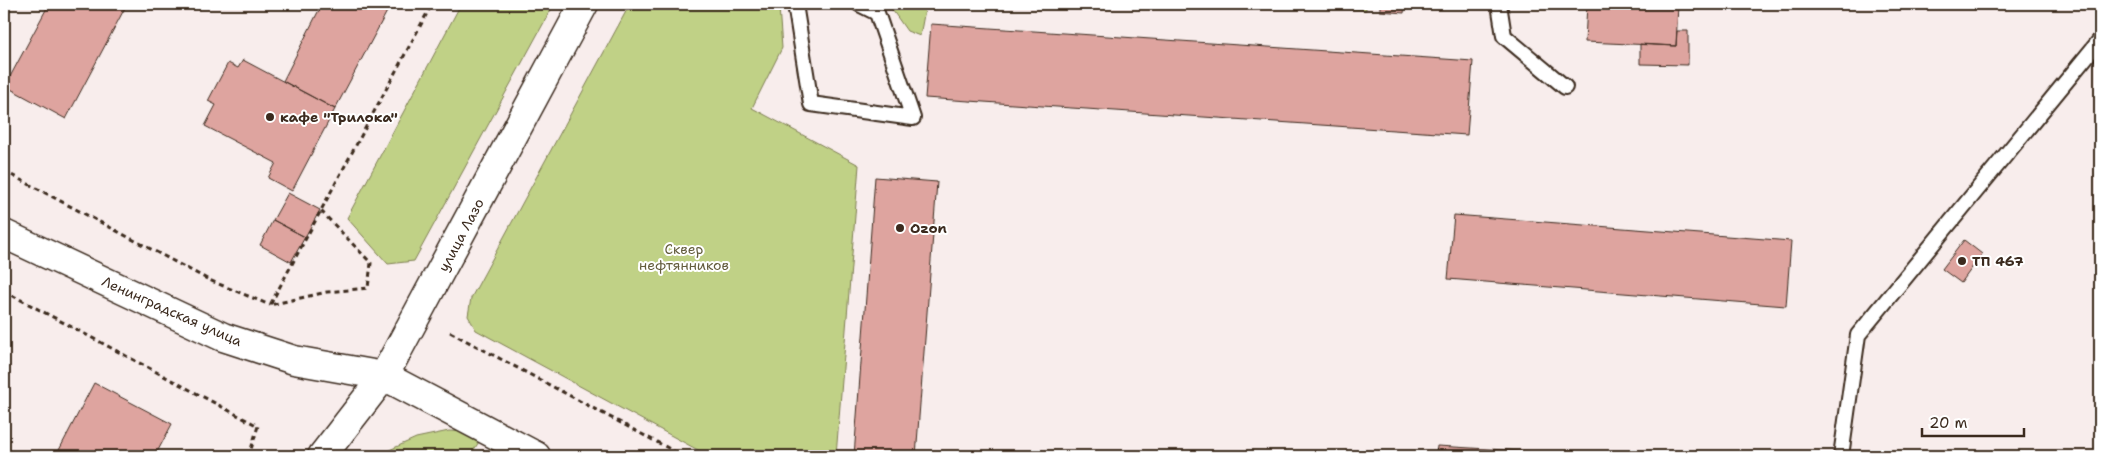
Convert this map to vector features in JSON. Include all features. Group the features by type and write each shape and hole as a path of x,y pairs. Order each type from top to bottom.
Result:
{"main road":[{"name":"улица Лазо","path":"322,456 384,376 584,4"},
{"name":"Ленинградская улица","path":"4,234 223,337 294,360 384,376 536,456"}],"lane":[{"path":"795,4 811,104 913,118 877,13 859,4"},
{"path":"1499,4 1504,36 1565,87"},
{"path":"1841,456 1858,335 2100,40"}],"path":[{"path":"270,305 432,4"},
{"path":"4,171 209,280 270,305 327,292 368,288 371,263 321,211"},
{"path":"4,290 258,426 249,456"},
{"path":"450,332 683,456"}],"green space":[{"path":"461,4 554,4 414,261 388,264 347,218"},
{"name":"Сквер нефтянников","path":"630,4 777,4 779,7 782,48 752,108 859,165 836,456 709,456 476,330 468,316 471,298"},
{"path":"888,4 926,4 920,36 907,31"},
{"path":"1271,4 1366,4 1366,10"},
{"path":"449,431 468,432 482,437 470,456 376,456 416,438"},
{"path":"492,444 516,456 485,456"}],"building":[{"path":"49,4 127,4 66,119 5,86"},
{"path":"322,4 391,4 335,109 283,81"},
{"path":"1380,4 1405,4 1404,13 1380,11"},
{"path":"1587,4 1678,4 1676,46 1585,42"},
{"path":"931,24 1473,61 1467,135 925,98"},
{"path":"1677,31 1688,31 1688,65 1640,64 1640,44 1676,46"},
{"name":"кафе \"Трилока\"","path":"243,60 335,109 292,191 268,178 276,163 205,126 216,105 208,101 228,63 238,68"},
{"path":"875,177 937,182 916,456 854,456"},
{"path":"288,193 320,210 305,237 273,220"},
{"path":"1454,215 1791,241 1786,306 1448,279"},
{"path":"273,220 305,237 291,262 260,245"},
{"name":"ТП 467","path":"1964,240 1982,254 1961,283 1942,269"},
{"path":"94,383 172,424 155,456 56,456"},
{"path":"1437,446 1606,456 1436,456"}],"place":[{"name":"кафе \"Трилока\"","path":"270,117"},
{"name":"Ozon","path":"900,228"},
{"name":"ТП 467","path":"1962,261"}]}
